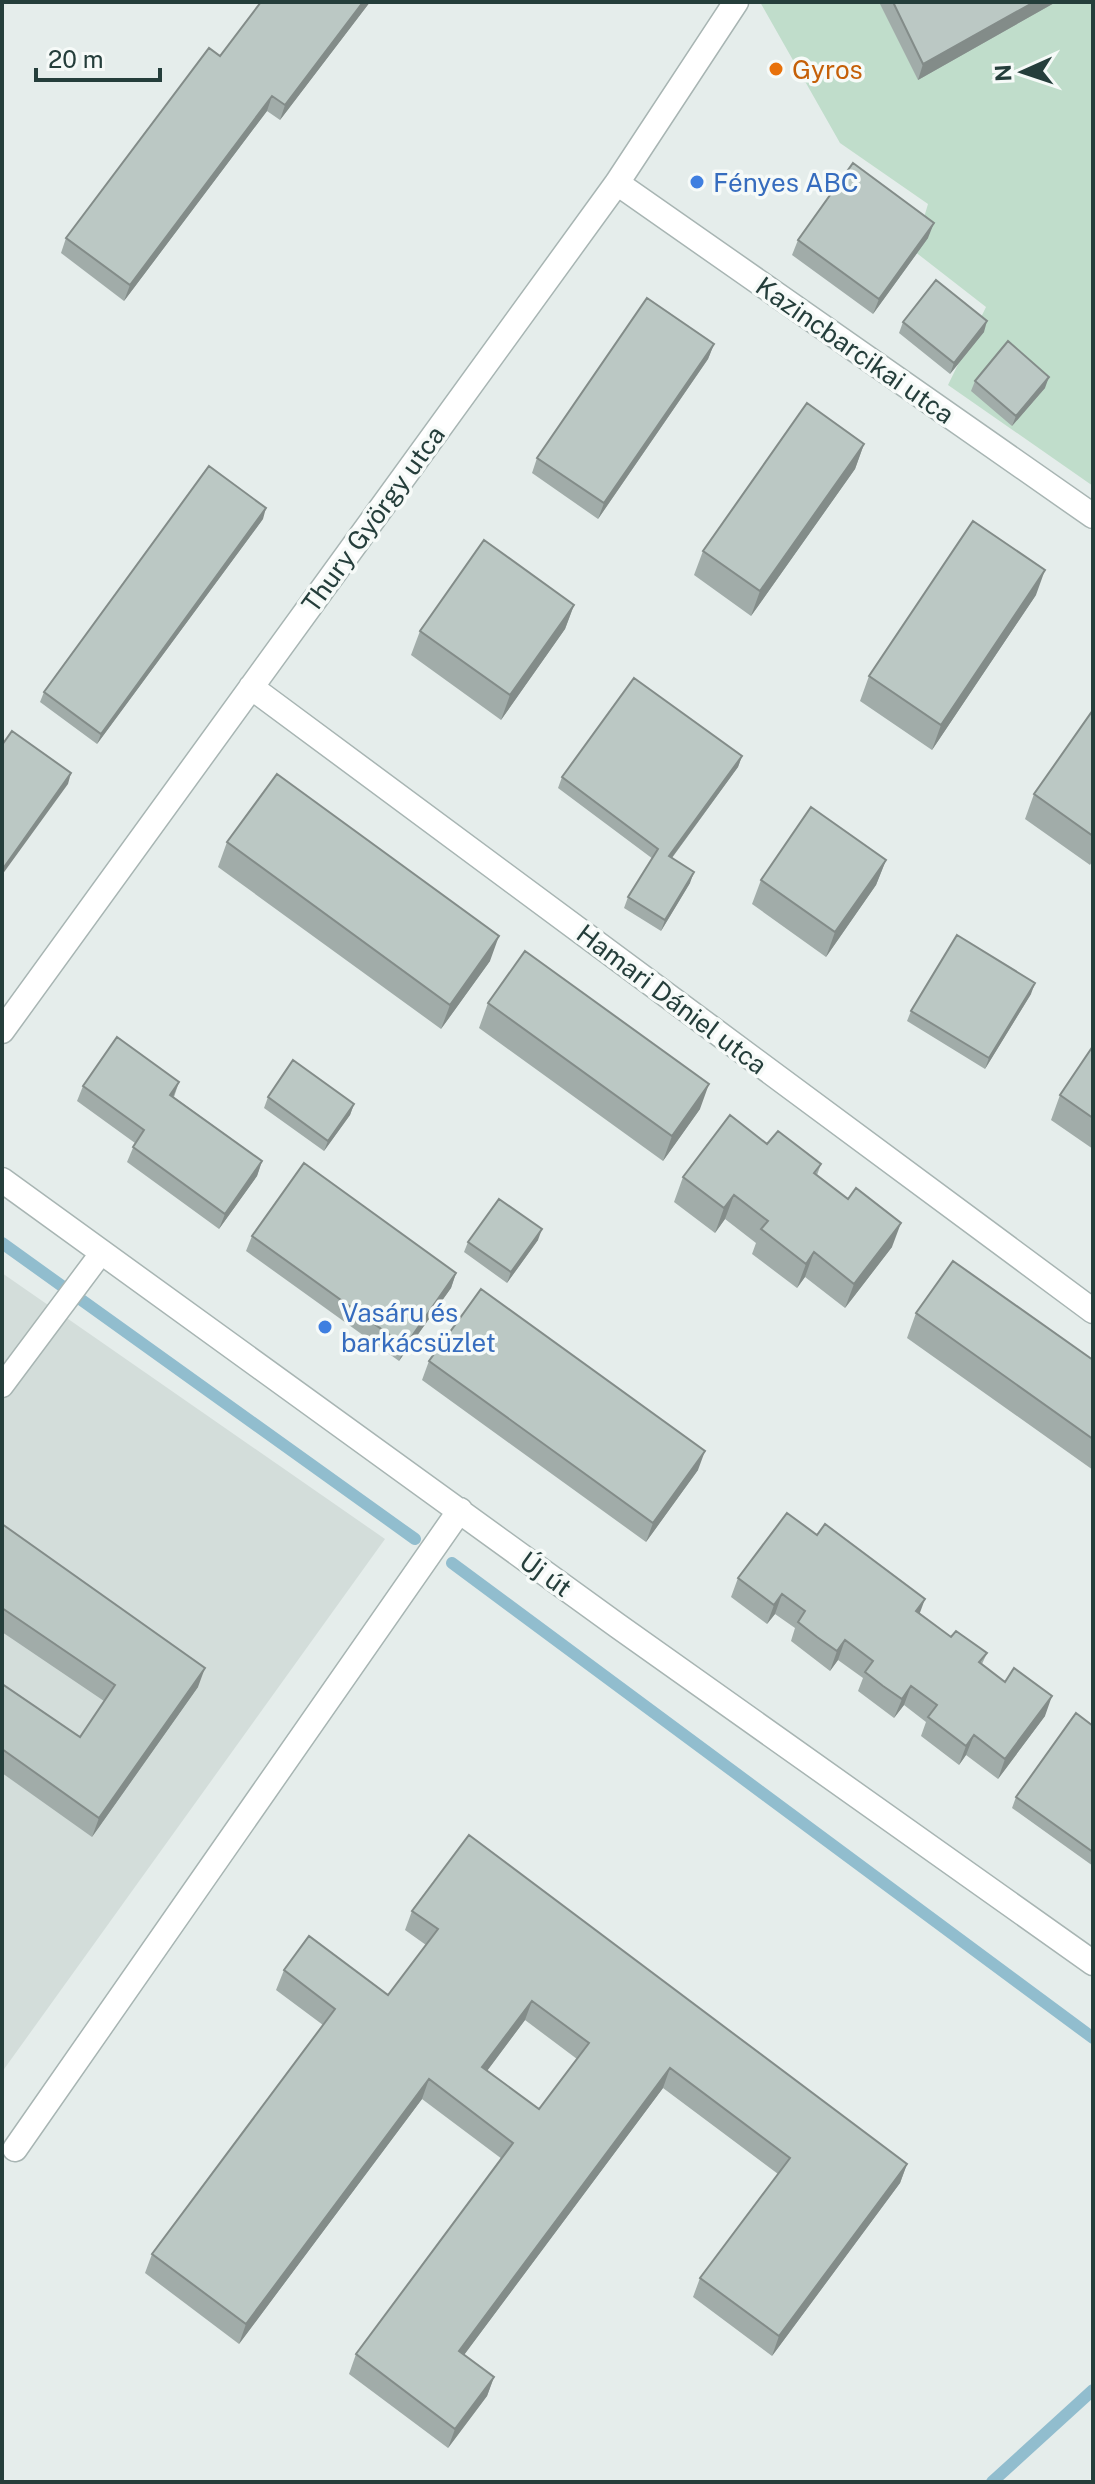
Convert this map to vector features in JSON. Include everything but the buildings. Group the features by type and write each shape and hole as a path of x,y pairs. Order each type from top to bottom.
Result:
{"street":[{"name":"Thury György utca","path":"2,1031 617,183 736,2"},
{"name":"Kazincbarcikai utca","path":"617,183 1093,516"},
{"name":"Hamari Dániel utca","path":"251,687 1093,1311"},
{"name":"Új út","path":"2,1180 631,1635 1093,1963"},
{"path":"15,2149 460,1510"}],"lane":[{"path":"2,1386 102,1252"}],"shaded area":[{"path":"2,1273 385,1539 2,2072"}],"green space":[{"path":"760,2 1093,2 1093,486 948,385 986,307 914,251 928,204 840,143"}],"waterway":[{"path":"2,1243 415,1539"},
{"path":"452,1563 1093,2038"},
{"path":"992,2482 1093,2390"}],"place":[{"name":"Gyros","path":"776,69"},
{"name":"Fényes ABC","path":"697,182"},
{"name":"Vasáru és barkácsüzlet","path":"325,1327"}]}
